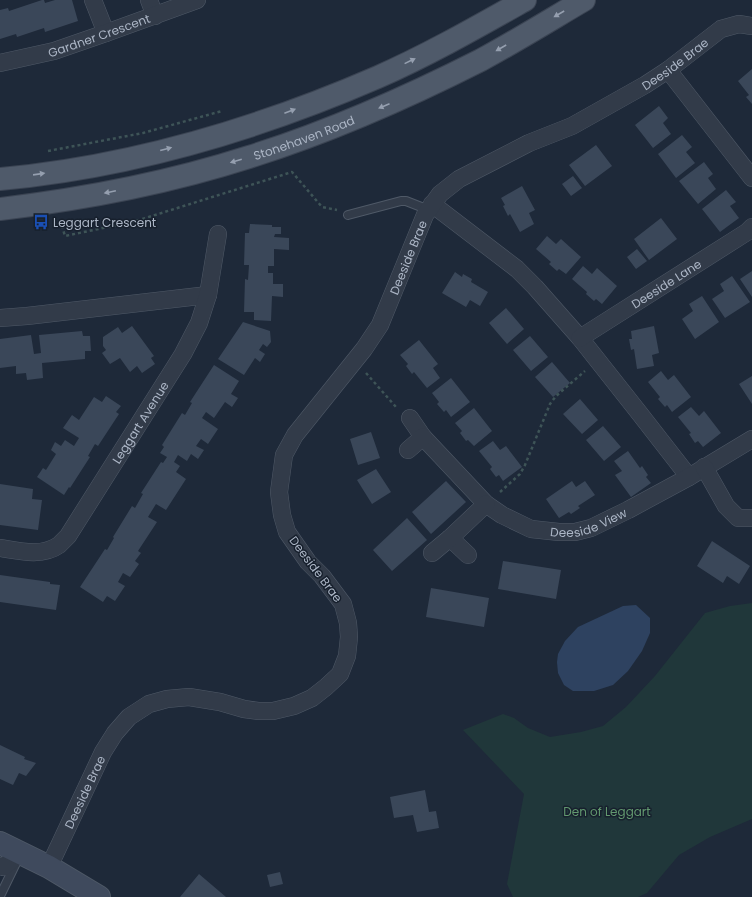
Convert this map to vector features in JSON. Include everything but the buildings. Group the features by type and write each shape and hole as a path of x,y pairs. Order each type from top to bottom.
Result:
{"main road":[{"path":"0,179 95,165 143,155 227,133 276,117 379,76 421,56 525,0"},
{"name":"Stonehaven Road","path":"0,209 47,203 152,184 248,158 296,141 391,103 482,59 584,0"},
{"path":"0,843 49,867 99,897"}],"street":[{"path":"93,0 106,33"},
{"path":"149,0 155,16"},
{"name":"Gardner Crescent","path":"0,63 54,51 197,0"},
{"name":"Deeside Brae","path":"49,867 103,752 115,733 130,717 149,704 189,697 220,702 244,709 273,711 294,706 312,698 340,674 347,656 349,638 348,623 343,604 322,576 308,562 287,532 282,515 279,492 284,456 295,435 364,349 380,325 425,215 440,194 459,179 530,143 572,126 645,85 668,70 721,29 739,24 752,26"},
{"path":"668,70 752,178"},
{"name":"Deeside Brae","path":"430,207 517,269 535,287 580,338 689,477"},
{"name":"Deeside Lane","path":"580,338 752,227"},
{"name":"Leggart Avenue","path":"0,548 39,552 51,549 60,544 68,536 183,354 199,323 208,295 218,234"},
{"path":"0,318 208,295"},
{"name":"Deeside View","path":"410,418 423,437 486,504 502,515 531,530 575,532 591,528 689,477"},
{"path":"408,450 423,437"},
{"path":"689,477 752,439"},
{"path":"704,468 726,506 738,518 752,518"},
{"path":"432,553 486,504"},
{"path":"450,538 468,555"},
{"path":"0,866 3,867 21,853"}],"lane":[{"path":"348,215 401,201 430,207"},
{"path":"0,896 21,853"}],"path":[{"path":"46,151 143,133 225,110"},
{"path":"62,225 65,236 136,221 292,172 322,207 344,212 348,215"},
{"path":"486,504 520,474 550,404 556,396 597,360"},
{"path":"364,370 405,417 410,418"}],"green space":[{"name":"Den of Leggart","path":"752,603 752,819 710,837 679,855 647,893 638,897 513,897 507,884 524,794 463,730 503,714 514,718 528,728 550,737 581,732 603,726 626,707 655,676 705,613 730,606"}],"water":[{"path":"636,605 650,618 650,633 642,651 628,671 613,685 594,691 573,691 564,685 558,673 557,662 558,654 565,641 578,627 623,606"}],"place":[{"name":"Leggart Crescent","path":"41,222"}]}
